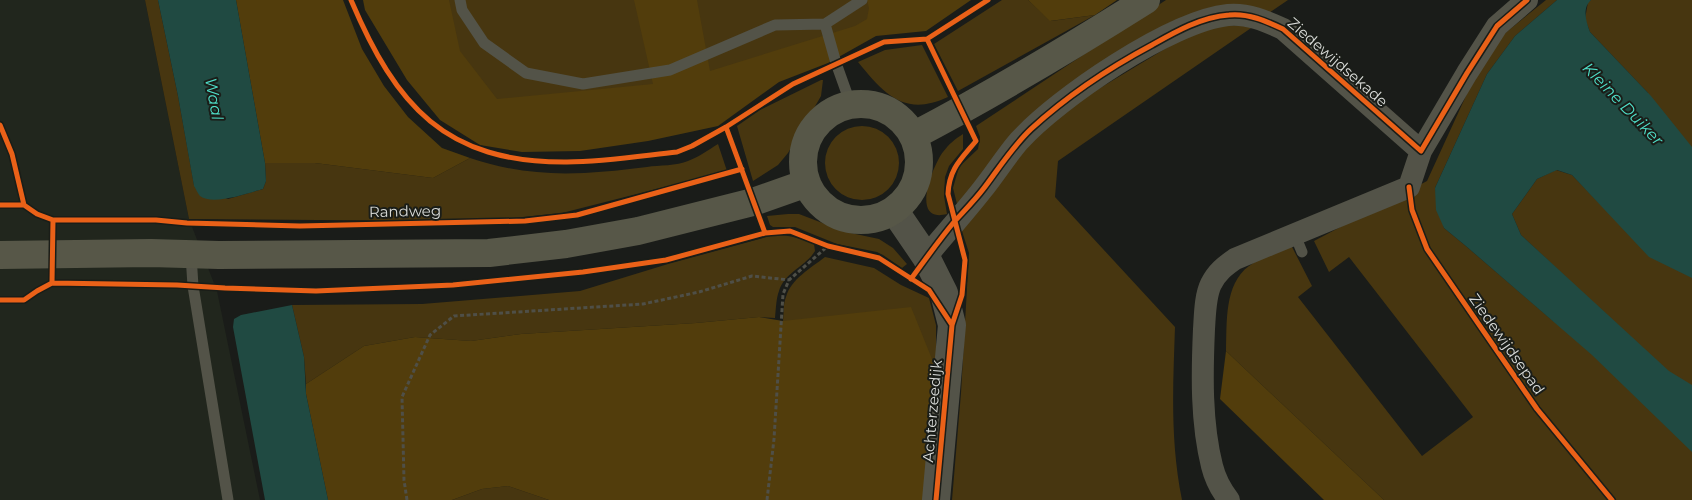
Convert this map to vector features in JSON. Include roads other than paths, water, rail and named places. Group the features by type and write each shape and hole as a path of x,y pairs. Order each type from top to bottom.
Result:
{"main road":[{"path":"914,136 1065,52 1146,0"},
{"path":"851,105 876,106 898,117 914,136 919,152 919,169 915,185 906,199 894,210 878,218 860,220 843,218 828,210 815,198 807,183 803,163 807,143 817,125 832,112 851,105"},
{"path":"0,256 151,253 191,255 489,253 566,244 638,231 754,202 807,183"}],"street":[{"path":"1229,500 1222,491 1213,468 1206,438 1202,369 1205,311 1211,284 1220,271 1235,259 1298,243 1409,187 1421,151 1467,73 1497,26 1527,0"},
{"name":"Ziedewijdsekade","path":"926,257 983,189 1018,142 1057,107 1095,79 1171,34 1200,21 1229,14 1258,18 1283,29 1421,151"},
{"name":"Achterzeedijk","path":"894,210 926,257 944,293 952,325 936,500"}],"lane":[{"path":"460,0 462,10 484,43 526,73 584,84 670,70 775,24 825,24 862,0"},
{"path":"825,24 851,105"},
{"path":"191,255 193,286 228,500"}],"water":[{"name":"Waal","path":"158,0 236,0 265,163 266,181 263,189 231,198 213,200 200,196 194,186"},
{"name":"Kleine Duiker","path":"1557,0 1591,0 1586,7 1586,20 1590,32 1651,96 1692,147 1692,278 1649,257 1572,175 1557,170 1537,179 1512,214 1521,235 1669,371 1692,385 1692,452 1592,355 1444,228 1436,210 1435,188 1487,74 1515,36"},
{"path":"292,305 304,357 306,394 328,500 265,500 233,327 234,319 241,315"}]}
